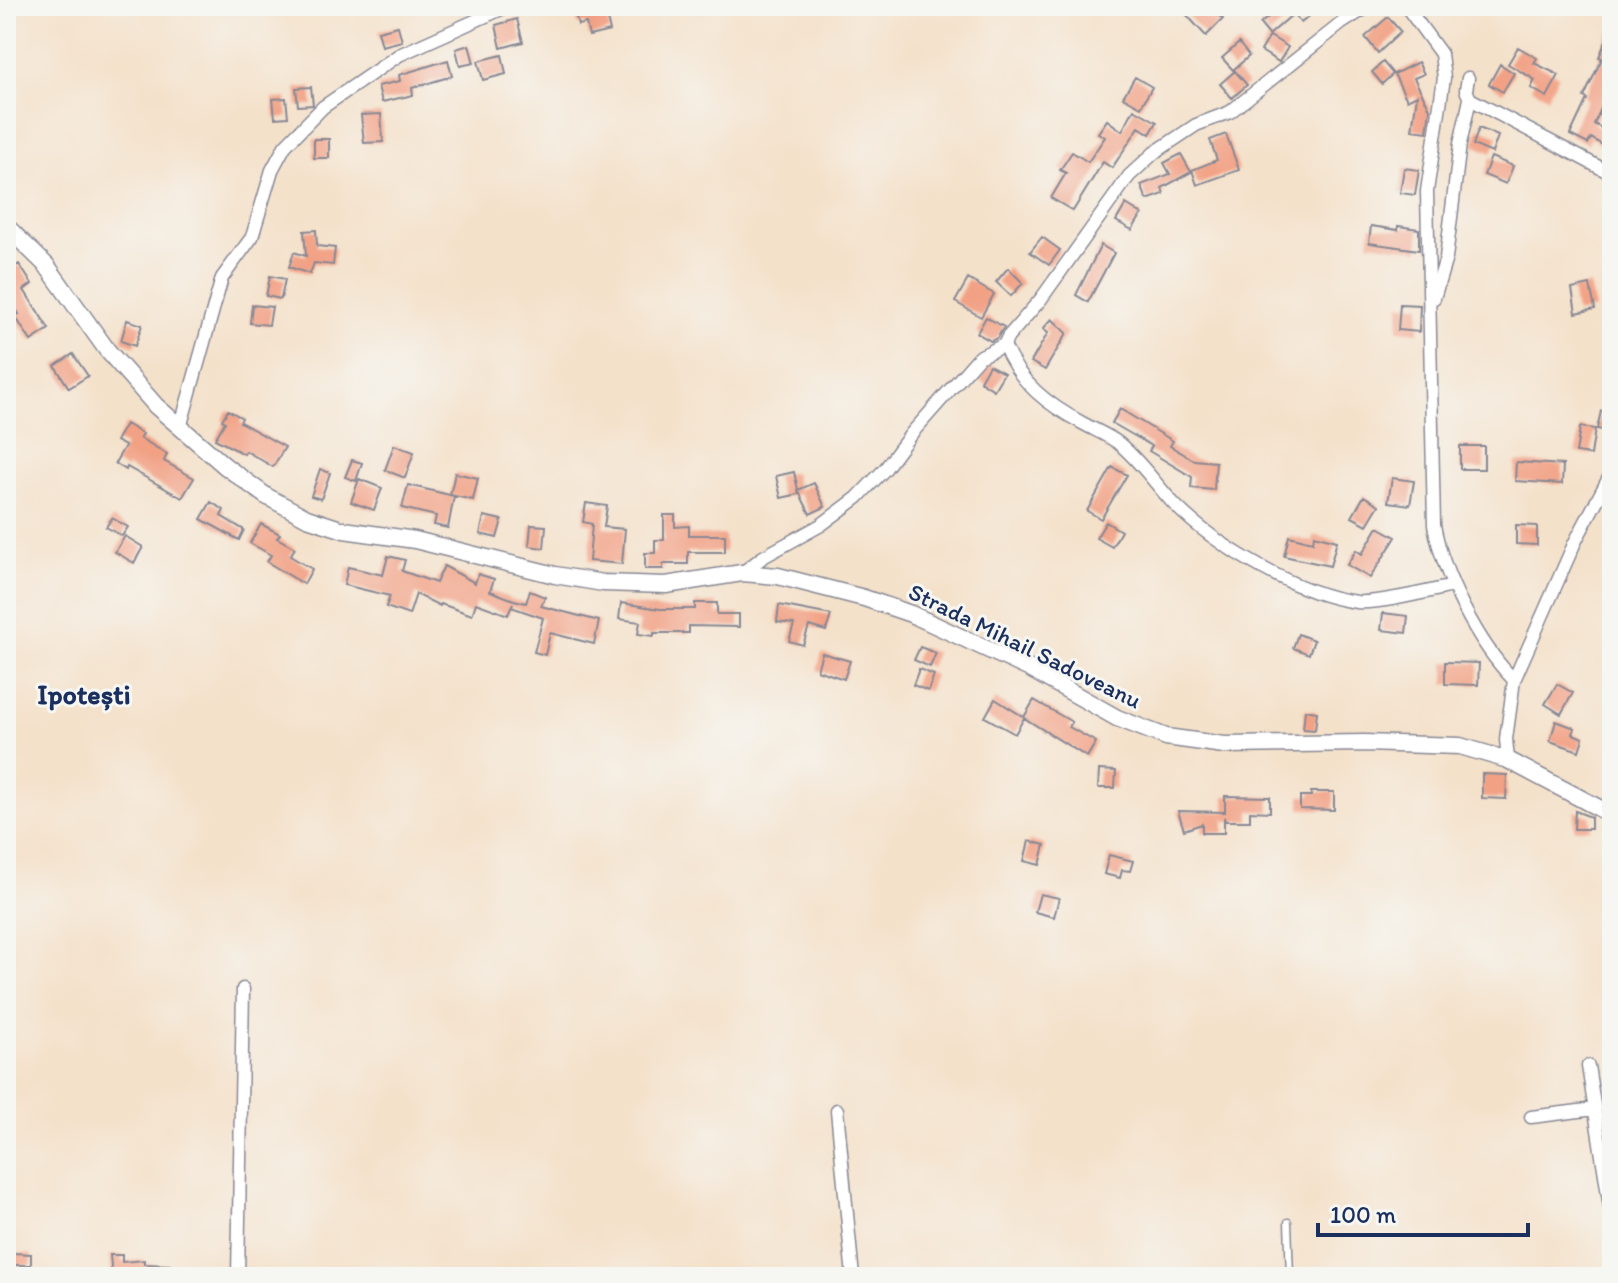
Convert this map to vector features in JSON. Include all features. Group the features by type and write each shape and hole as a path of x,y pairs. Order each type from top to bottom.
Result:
{"street":[{"path":"180,428 222,278 252,237 272,170 285,146 323,107 399,55 508,6"},
{"path":"742,573 763,557 821,525 857,498 979,357 1004,345 1129,176 1154,153 1196,125 1230,112 1342,23 1369,6"},
{"path":"1406,6 1441,54 1444,78 1427,191 1434,525 1437,543 1453,586 1494,661 1514,680"},
{"path":"1431,304 1446,258 1460,144 1470,99 1466,90 1468,78"},
{"path":"1470,99 1612,174"},
{"name":"Strada Mihail Sadoveanu","path":"6,226 47,266 107,350 149,398 225,466 266,496 307,518 344,530 415,540 555,575 603,583 666,585 742,573 778,576 864,598 911,614 1030,669 1117,718 1166,737 1224,745 1400,743 1460,746 1508,760 1612,815"},
{"path":"1004,345 1011,363 1037,395 1117,442 1201,528 1265,570 1311,590 1358,602 1453,586"},
{"path":"1508,760 1506,739 1514,680 1575,542 1612,472"},
{"path":"238,1277 243,989"},
{"path":"1588,1066 1612,1220"},
{"path":"1531,1117 1595,1109"},
{"path":"837,1110 853,1277"}],"lane":[{"path":"1288,1222 1290,1277"}],"building":[{"path":"604,6 610,31 589,36 586,23 578,25 574,8"},
{"path":"1190,6 1211,6 1223,19 1206,36 1184,12"},
{"path":"1281,6 1321,6 1301,23 1293,14 1269,35 1260,24"},
{"path":"1388,17 1401,32 1378,53 1365,37"},
{"path":"517,19 523,42 501,48 496,25"},
{"path":"398,26 402,41 382,46 378,31"},
{"path":"1612,26 1612,84 1594,124 1612,133 1612,151 1591,138 1588,144 1570,135 1587,99 1584,97 1602,58 1599,57"},
{"path":"1270,36 1288,47 1279,62 1261,51"},
{"path":"1239,43 1249,56 1233,70 1222,58"},
{"path":"469,45 474,63 460,66 456,49"},
{"path":"1518,47 1537,58 1534,63 1559,75 1547,97 1531,88 1535,80 1508,64"},
{"path":"502,55 506,74 483,80 478,61"},
{"path":"448,60 452,76 412,88 413,95 382,102 378,86 400,81 399,75"},
{"path":"1383,62 1393,74 1382,84 1372,72"},
{"path":"1418,62 1424,74 1414,78 1430,109 1427,132 1412,130 1417,95 1407,100 1394,74"},
{"path":"1500,64 1514,73 1503,92 1489,84"},
{"path":"1235,71 1247,85 1232,98 1220,84"},
{"path":"1135,77 1152,87 1141,107 1123,97"},
{"path":"311,87 313,105 298,106 296,88"},
{"path":"286,98 288,117 275,118 273,99"},
{"path":"1134,109 1157,122 1150,134 1139,127 1112,168 1103,162 1073,211 1051,198 1066,173 1060,170 1072,152 1088,162 1105,137 1098,133 1107,120 1122,131"},
{"path":"381,114 383,142 364,143 361,115"},
{"path":"1479,128 1498,136 1492,153 1473,145"},
{"path":"1226,134 1239,170 1197,185 1192,170 1217,160 1210,140"},
{"path":"314,139 329,139 329,158 314,158"},
{"path":"1181,154 1191,172 1162,188 1164,194 1147,200 1141,185 1170,174 1164,163"},
{"path":"1491,157 1513,166 1506,184 1484,175"},
{"path":"1404,168 1419,170 1415,195 1400,193"},
{"path":"1126,204 1142,214 1132,230 1116,221"},
{"path":"1371,226 1419,229 1419,250 1369,243"},
{"path":"316,230 317,246 335,248 333,265 314,263 310,274 289,267 294,252 306,256 304,231"},
{"path":"1042,237 1060,250 1049,265 1030,252"},
{"path":"1101,245 1114,253 1088,302 1076,295"},
{"path":"19,264 32,284 24,290 49,329 31,341 15,316 19,314 6,293 6,272"},
{"path":"1008,268 1023,283 1011,296 996,282"},
{"path":"270,276 285,279 281,299 266,296"},
{"path":"968,279 994,294 981,317 955,302"},
{"path":"1590,285 1595,309 1576,313 1572,289"},
{"path":"1400,304 1420,305 1419,332 1398,330"},
{"path":"252,305 272,307 269,325 250,323"},
{"path":"986,317 1004,327 991,341 977,333"},
{"path":"1052,319 1067,333 1045,370 1031,362 1048,333 1043,329"},
{"path":"127,320 142,325 135,346 121,341"},
{"path":"73,354 88,376 69,388 55,366"},
{"path":"989,365 1004,373 994,390 980,381"},
{"path":"1120,409 1173,441 1170,446 1194,460 1216,462 1214,490 1191,488 1192,477 1149,451 1152,446 1112,423"},
{"path":"228,410 242,418 240,422 285,447 273,467 246,451 244,454 215,439"},
{"path":"1601,411 1612,413 1612,432 1597,429"},
{"path":"126,424 143,434 140,438 167,454 164,461 194,478 182,498 115,463 125,446 116,441"},
{"path":"1580,427 1595,429 1591,455 1576,453"},
{"path":"394,445 414,452 405,478 385,470"},
{"path":"1460,446 1484,446 1484,469 1460,469"},
{"path":"352,460 362,463 356,481 345,477"},
{"path":"1516,462 1563,465 1562,484 1515,481"},
{"path":"1112,467 1127,475 1101,519 1087,511"},
{"path":"320,469 330,473 321,499 311,496"},
{"path":"794,472 799,494 781,498 776,476"},
{"path":"455,473 478,478 473,500 450,495"},
{"path":"1392,478 1414,481 1410,505 1388,502"},
{"path":"359,479 382,488 374,510 351,502"},
{"path":"814,483 825,507 810,514 798,490"},
{"path":"408,485 454,496 448,528 434,525 436,516 402,508"},
{"path":"1364,496 1379,505 1367,525 1352,517"},
{"path":"211,502 224,510 221,516 244,530 239,540 201,519"},
{"path":"586,503 607,506 604,527 625,529 622,564 589,561 592,524 583,522"},
{"path":"664,515 675,515 675,527 689,526 689,535 725,535 725,552 688,552 688,564 663,564 663,569 645,569 645,553 655,553 655,540 664,540"},
{"path":"484,516 502,520 497,538 480,534"},
{"path":"112,518 128,527 122,536 106,527"},
{"path":"1106,522 1121,531 1112,547 1096,538"},
{"path":"261,524 280,534 277,538 295,548 290,556 312,569 304,584 267,562 271,555 250,543"},
{"path":"531,525 546,526 544,548 529,546"},
{"path":"1516,525 1537,526 1537,545 1516,544"},
{"path":"1378,527 1396,537 1370,578 1347,565 1356,550 1362,554"},
{"path":"1314,535 1337,541 1330,566 1284,556 1289,536 1313,542"},
{"path":"125,536 143,547 134,563 115,552"},
{"path":"388,556 405,560 402,571 436,583 444,566 475,583 478,574 494,579 490,591 514,600 526,603 530,591 545,597 541,606 599,621 594,644 550,633 545,655 534,652 543,618 511,607 508,615 476,603 472,615 440,606 416,594 409,615 386,607 390,596 344,585 348,567 383,575"},
{"path":"621,603 660,609 695,609 695,603 717,603 717,614 739,614 739,627 689,626 689,633 638,634 640,622 619,619"},
{"path":"779,605 831,615 826,631 809,626 803,645 789,641 794,624 777,622"},
{"path":"1383,613 1408,616 1406,633 1381,630"},
{"path":"1298,634 1314,640 1309,654 1293,648"},
{"path":"920,647 936,653 930,667 914,660"},
{"path":"822,653 850,661 844,679 817,670"},
{"path":"1445,662 1479,663 1478,685 1445,684"},
{"path":"919,669 934,675 928,691 913,685"},
{"path":"1557,684 1573,693 1561,714 1545,704"},
{"path":"995,699 1024,717 1034,700 1072,722 1069,727 1096,742 1087,757 1024,718 1015,734 985,717"},
{"path":"1305,710 1317,712 1315,730 1303,729"},
{"path":"1556,721 1575,728 1573,734 1583,738 1579,751 1550,741"},
{"path":"1099,770 1116,771 1115,788 1098,788"},
{"path":"1482,774 1507,775 1506,799 1482,798"},
{"path":"1311,792 1334,792 1334,810 1300,809 1300,796 1311,796"},
{"path":"1225,796 1270,797 1270,812 1250,811 1250,821 1225,821 1224,817 1224,833 1202,833 1202,824 1184,830 1178,811 1225,812"},
{"path":"1575,811 1591,817 1591,829 1574,829"},
{"path":"1029,841 1045,845 1040,865 1024,861"},
{"path":"1109,855 1133,861 1130,871 1122,870 1120,878 1104,874"},
{"path":"1040,894 1059,898 1054,917 1035,912"},
{"path":"13,1253 31,1254 31,1265 13,1265"},
{"path":"110,1255 122,1255 122,1262 144,1260 144,1264 170,1265 169,1277 112,1277"}],"district":[{"name":"Ipotești","path":"84,694"}]}
